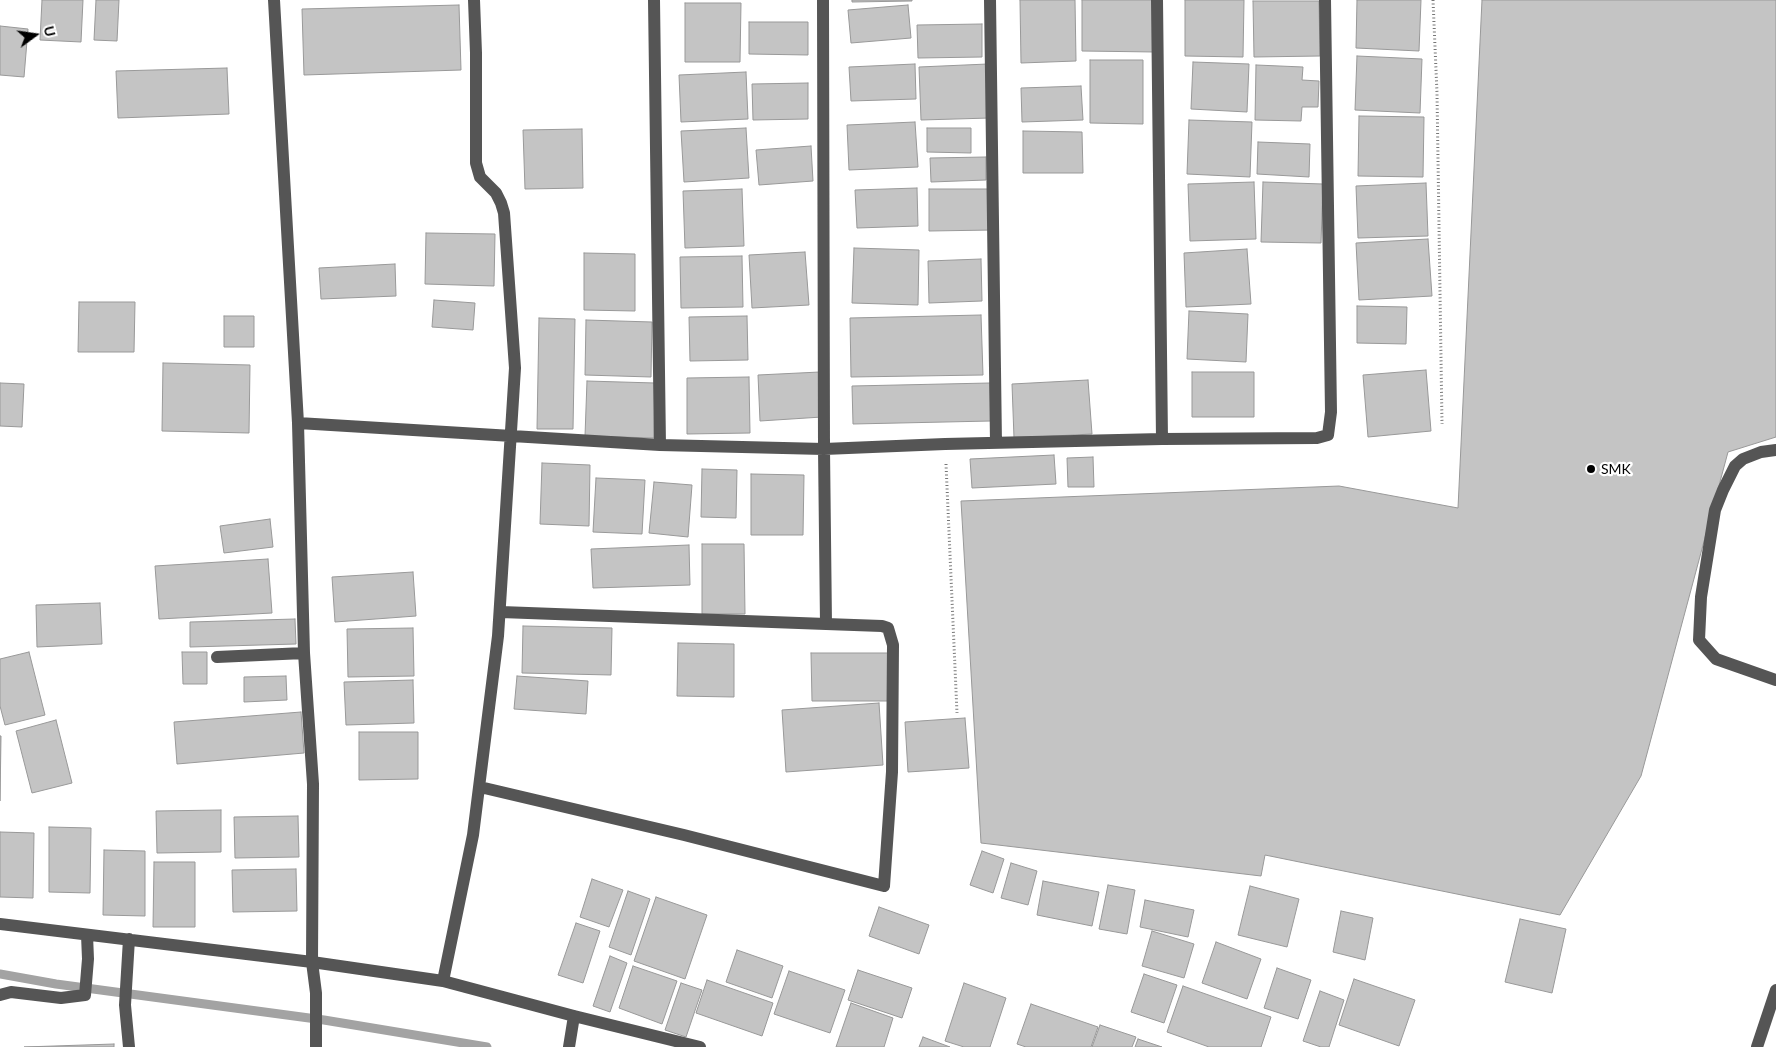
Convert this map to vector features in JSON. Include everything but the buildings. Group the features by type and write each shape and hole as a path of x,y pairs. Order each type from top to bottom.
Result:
{"street":[{"path":"274,0 298,423 304,653 313,784 312,962 316,993 316,1047"},
{"path":"443,981 473,835 501,612 515,368 504,213 496,193 480,176 476,163 474,0"},
{"path":"654,0 660,445"},
{"path":"823,0 826,624"},
{"path":"990,0 996,443"},
{"path":"1157,0 1162,438"},
{"path":"298,423 660,445 824,449 1162,438 1316,438 1328,435 1331,412 1325,0"},
{"path":"1776,450 1761,452 1743,459 1735,466 1720,496 1715,510 1701,597 1699,640 1716,659 1776,680"},
{"path":"480,787 684,835 884,886 892,772 893,646 888,628 882,626 501,612"},
{"path":"217,657 304,653"},
{"path":"0,924 312,962 443,981 700,1047"},
{"path":"0,995 11,992 61,998 84,995 88,959 87,935"},
{"path":"129,939 125,1005 129,1047"},
{"path":"1758,1047 1776,990"},
{"path":"569,1047 574,1016"}],"path":[{"path":"1433,0 1437,93 1442,424"},
{"path":"945,444 957,713"}],"waterway":[{"path":"0,974 56,984 324,1020 487,1047"}],"place":[{"name":"SMK","path":"1591,469"}]}
